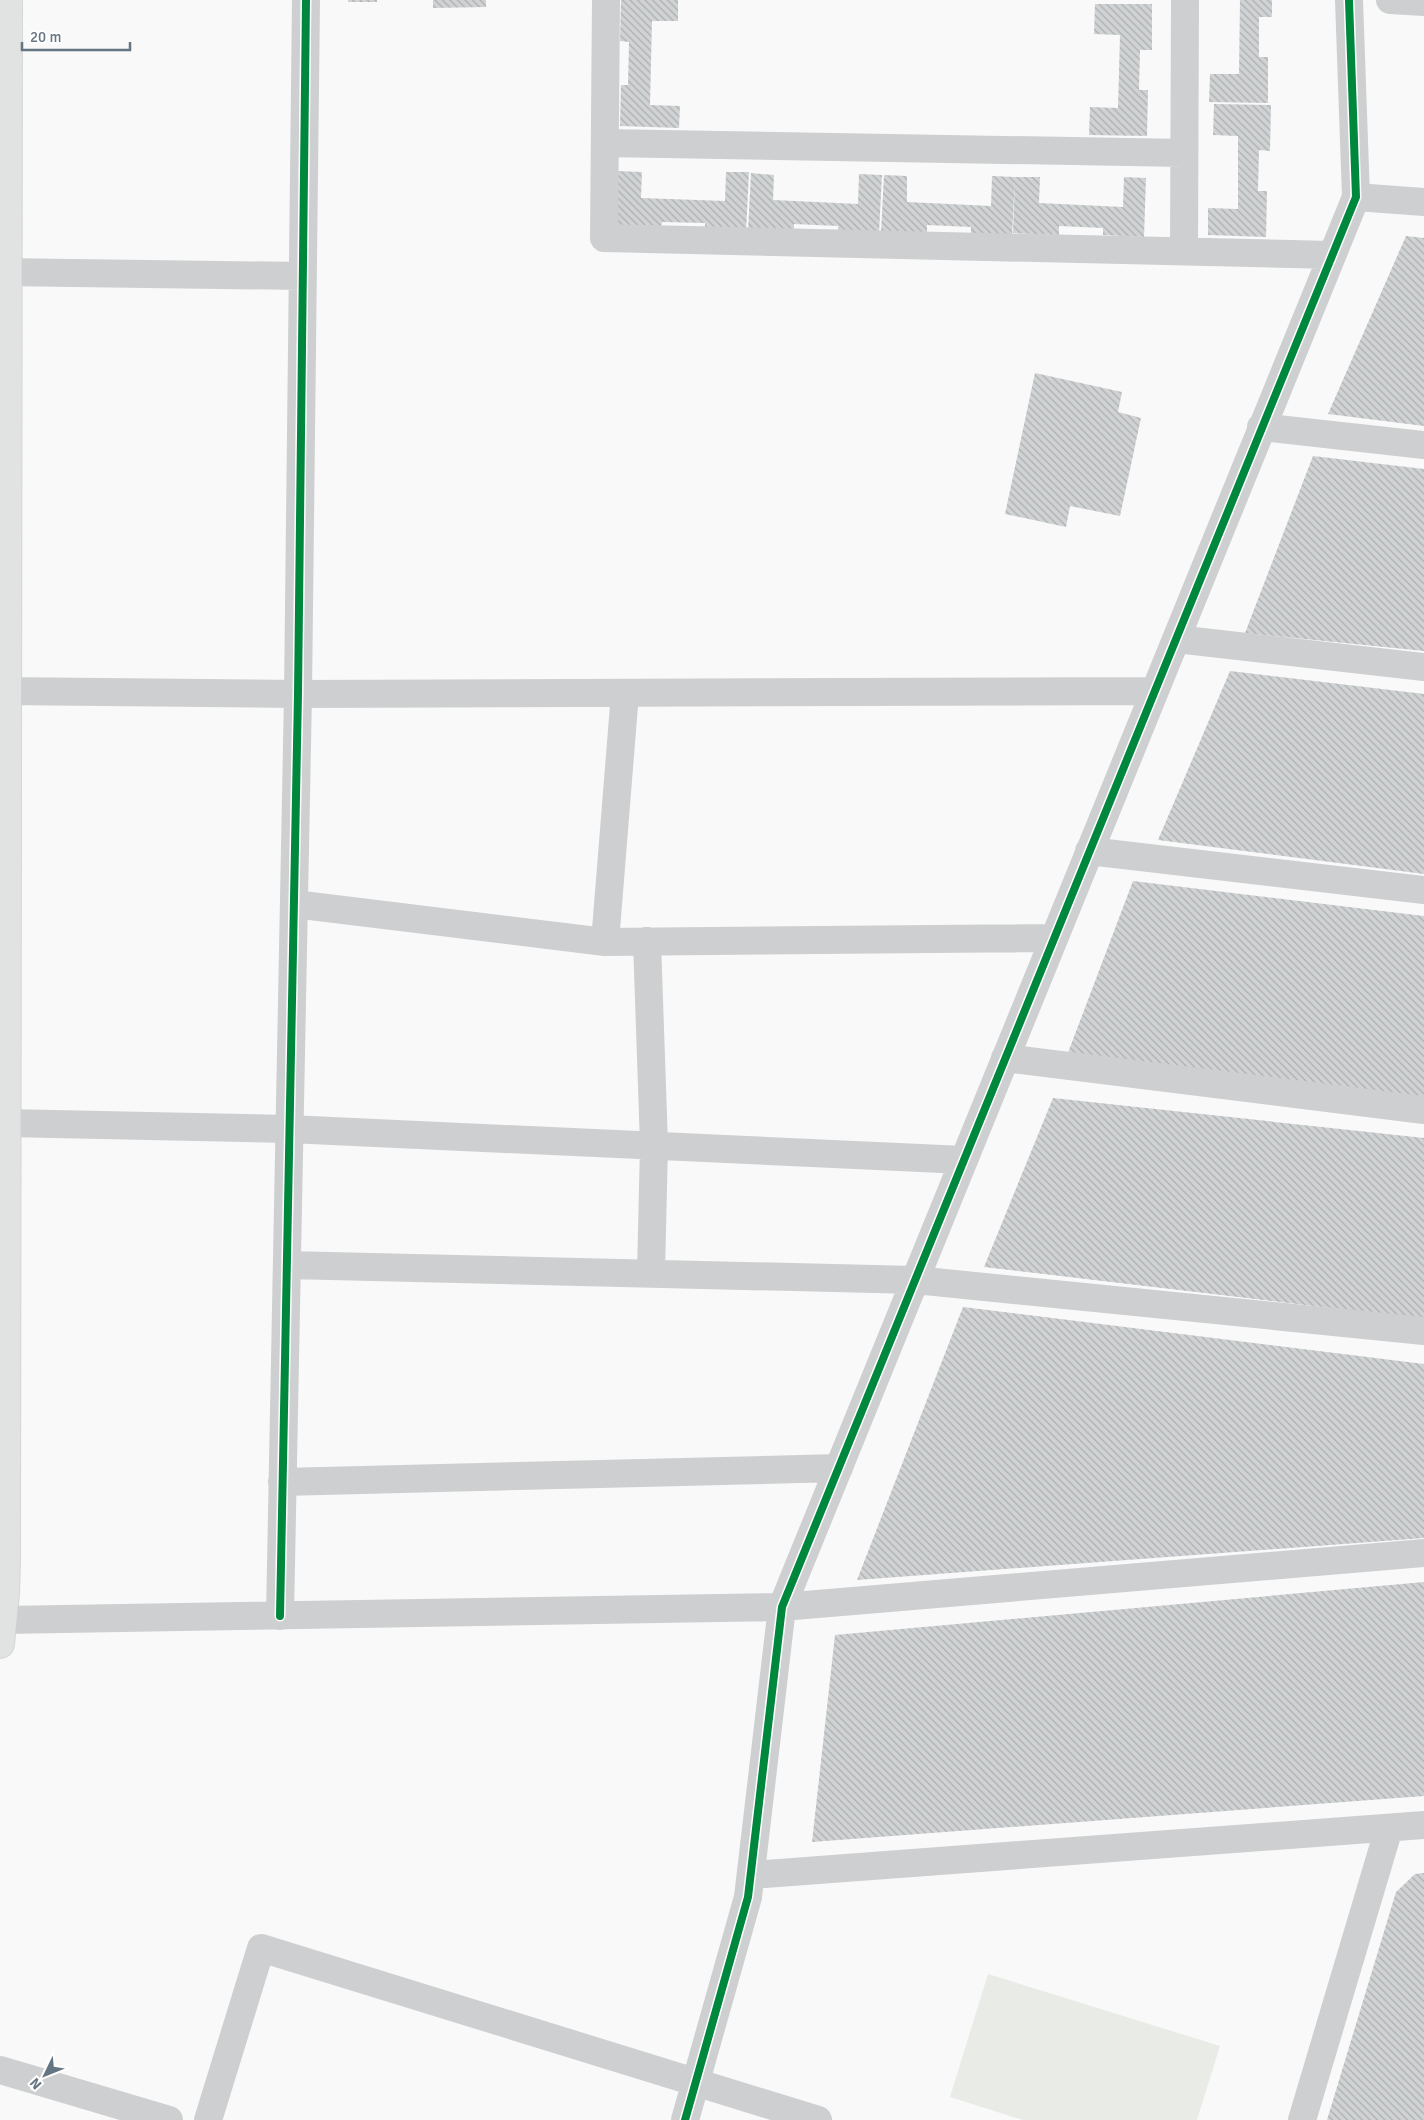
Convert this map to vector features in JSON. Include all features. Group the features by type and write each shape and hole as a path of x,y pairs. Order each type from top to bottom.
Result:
{"main road":[{"path":"1,1632 6,1123 3,691 4,272 8,0"}],"street":[{"path":"280,1616 298,694 306,0"},
{"path":"606,0 604,238 1332,255"},
{"path":"1184,251 1185,0"},
{"path":"685,2120 748,1897 782,1608 1356,197 1349,0"},
{"path":"1390,0 1424,2"},
{"path":"605,143 1184,153"},
{"path":"1356,197 1424,202"},
{"path":"4,272 303,276"},
{"path":"1261,427 1424,445"},
{"path":"1176,640 1424,667"},
{"path":"3,691 298,694 1154,691"},
{"path":"605,942 624,693"},
{"path":"1089,851 1424,890"},
{"path":"294,904 605,942 1054,938"},
{"path":"647,941 654,1145 651,1274"},
{"path":"1005,1058 1424,1110"},
{"path":"6,1123 289,1128 964,1160"},
{"path":"287,1265 915,1280 1424,1331"},
{"path":"282,1482 839,1468"},
{"path":"1,1632 280,1616 782,1608 1424,1554"},
{"path":"751,1875 1424,1825"},
{"path":"1302,2120 1389,1828"},
{"path":"208,2120 261,1948 818,2120"},
{"path":"0,2070 169,2120"}],"shaded area":[{"path":"988,1974 1220,2046 1197,2120 1023,2120 950,2097"}],"building":[{"path":"348,0 377,0 377,2 348,2"},
{"path":"433,0 486,0 486,7 433,8"},
{"path":"621,0 678,0 678,21 652,21 650,105 680,106 679,128 620,126 621,85 628,85 629,42 620,41"},
{"path":"1240,0 1272,0 1272,17 1259,17 1259,57 1268,57 1268,103 1209,102 1210,74 1239,74"},
{"path":"1095,4 1152,4 1152,50 1140,50 1139,90 1148,90 1147,136 1089,135 1090,107 1118,108 1120,35 1094,34"},
{"path":"1214,104 1271,105 1270,151 1259,150 1258,191 1267,191 1266,237 1208,235 1208,208 1238,209 1238,136 1213,135"},
{"path":"618,171 642,172 641,198 725,201 726,172 749,172 746,232 705,230 705,223 662,222 661,230 616,228"},
{"path":"751,173 774,175 773,200 858,204 859,174 882,175 879,234 838,233 838,226 794,224 794,232 748,231"},
{"path":"884,175 907,176 907,202 991,206 992,176 1015,177 1012,236 971,234 971,227 927,225 927,234 881,232"},
{"path":"1015,177 1040,177 1039,203 1123,207 1124,177 1146,178 1144,237 1103,235 1103,228 1059,226 1059,235 1013,233"},
{"path":"1406,236 1424,238 1424,426 1328,414"},
{"path":"1035,373 1122,392 1118,412 1141,418 1120,516 1070,506 1066,527 1005,514"},
{"path":"1313,456 1424,469 1424,651 1245,633"},
{"path":"1230,671 1424,694 1424,874 1158,840"},
{"path":"1133,881 1424,916 1424,1098 1066,1058"},
{"path":"1053,1098 1424,1138 1424,1319 984,1267"},
{"path":"963,1307 1424,1364 1424,1538 857,1580"},
{"path":"1424,1582 1424,1796 812,1842 835,1635"},
{"path":"1424,1873 1424,2120 1327,2120 1396,1892 1415,1874"}],"cycle path":[{"path":"280,1616 298,694 306,0"},
{"path":"685,2120 748,1897 782,1607 1356,197 1349,0"}]}
